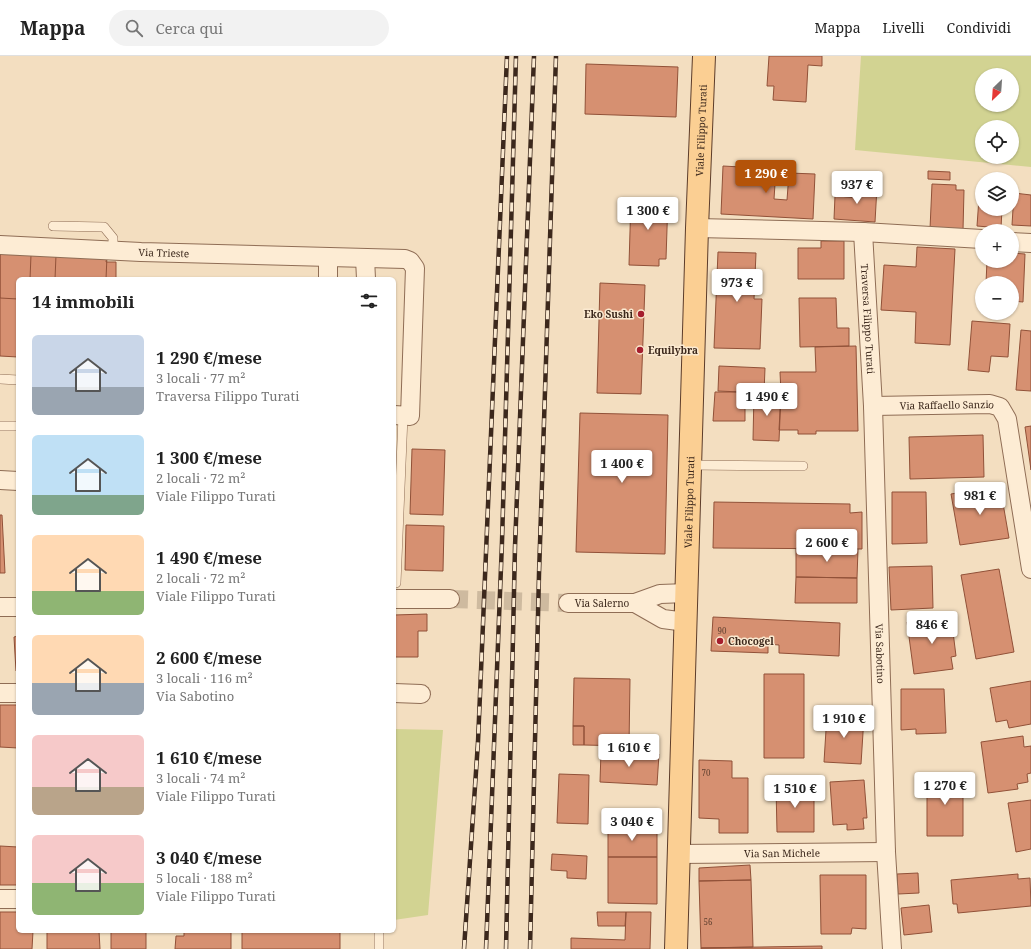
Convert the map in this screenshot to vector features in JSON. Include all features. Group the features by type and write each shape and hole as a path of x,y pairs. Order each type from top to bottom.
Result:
{"main road":[{"name":"Viale Filippo Turati","path":"676,949 697,228 704,56"}],"street":[{"path":"697,228 863,232 975,239"},
{"name":"Traversa Filippo Turati","path":"863,232 873,406"},
{"path":"1019,242 1031,243"},
{"name":"Via Trieste","path":"0,245 404,259 410,261 415,268 410,416 398,416"},
{"path":"328,257 328,277"},
{"path":"365,258 366,277"},
{"name":"Via Raffaello Sanzio","path":"873,406 990,404 1000,407 1007,419 1031,568"},
{"name":"Via Sabotino","path":"873,406 886,852 892,949"},
{"path":"0,480 16,481"},
{"path":"396,591 450,599"},
{"name":"Via Salerno","path":"568,603 635,603 660,594 687,592"},
{"name":"Via Salerno","path":"635,603 662,619 686,622"},
{"path":"0,607 16,607"},
{"path":"0,693 16,693"},
{"path":"396,693 421,694"},
{"name":"Via San Michele","path":"678,854 886,852"},
{"path":"0,899 16,900"}],"lane":[{"path":"54,226 104,227 113,238 113,250"},
{"path":"0,379 16,380"},
{"path":"396,533 398,416"},
{"path":"0,426 16,426"},
{"path":"691,465 802,466"},
{"path":"379,933 379,949"}],"green space":[{"path":"861,56 1031,56 1031,167 1000,164 1019,164 1019,120 975,120 975,162 855,150"},
{"path":"396,729 443,730 428,915 396,920"}],"building":[{"path":"769,56 822,56 822,66 808,65 806,102 773,100 774,86 767,86"},
{"path":"586,64 678,67 676,117 585,114"},
{"path":"723,166 776,169 774,199 787,200 789,173 815,174 813,219 721,214"},
{"path":"928,171 950,172 950,180 928,179"},
{"path":"835,178 852,179 852,197 835,196"},
{"path":"932,184 956,185 956,190 964,190 963,230 930,229"},
{"path":"852,186 877,187 875,222 834,219 835,196 852,197"},
{"path":"1019,194 1031,195 1031,226 1012,224 1013,216 1019,216"},
{"path":"631,198 668,199 666,259 659,259 659,266 629,265"},
{"path":"978,216 1002,216 1001,224 977,224"},
{"path":"821,241 844,241 844,279 798,279 798,248 821,248"},
{"path":"917,247 955,249 950,345 915,343 916,312 881,310 884,265 916,267"},
{"path":"718,252 756,253 754,299 762,299 760,349 714,348"},
{"path":"0,254 31,255 30,277 16,277 16,299 0,298"},
{"path":"0,254 107,256 106,262 116,262 116,277 16,277 16,357 0,356"},
{"path":"1019,254 1025,254 1023,302 1019,302 1019,276 986,276 987,268 1019,268"},
{"path":"56,255 107,256 106,277 55,277"},
{"path":"600,283 645,285 641,394 597,393"},
{"path":"799,298 836,298 837,328 849,328 849,346 800,347"},
{"path":"972,321 1010,324 1008,357 991,356 989,372 968,370"},
{"path":"1021,330 1031,331 1031,391 1016,390"},
{"path":"856,346 858,431 816,431 816,434 798,434 798,430 779,430 781,393 780,372 816,372 815,347"},
{"path":"719,366 765,368 764,393 718,391"},
{"path":"715,392 745,392 745,421 713,421"},
{"path":"754,393 781,393 779,441 753,440"},
{"path":"580,413 668,415 665,554 576,552"},
{"path":"1031,426 1031,470 1025,427"},
{"path":"983,435 984,477 910,479 909,437"},
{"path":"412,449 445,450 443,515 410,514"},
{"path":"1000,486 1009,538 960,545 951,494"},
{"path":"892,492 926,492 927,543 892,544"},
{"path":"714,502 850,504 850,513 862,512 862,549 713,548"},
{"path":"0,515 2,515 5,573 0,573"},
{"path":"406,525 444,526 443,571 405,570"},
{"path":"796,548 858,549 857,578 796,577"},
{"path":"932,566 933,608 891,610 889,567"},
{"path":"999,569 1014,652 976,659 961,575"},
{"path":"796,577 857,578 857,603 795,603"},
{"path":"427,614 427,631 418,631 418,657 396,657 396,615"},
{"path":"951,616 956,656 951,657 953,669 914,674 907,622"},
{"path":"713,617 840,623 839,656 779,653 779,645 768,644 768,653 711,651"},
{"path":"16,636 16,671 14,637"},
{"path":"764,674 804,674 804,758 764,758"},
{"path":"574,678 630,679 629,746 584,745 584,726 573,726"},
{"path":"1031,681 1031,724 1009,728 1007,720 996,722 990,688"},
{"path":"901,689 944,689 946,733 916,734 916,729 901,730"},
{"path":"0,705 16,705 16,748 0,747"},
{"path":"827,714 864,717 861,764 824,762"},
{"path":"573,726 584,726 584,745 573,745"},
{"path":"1023,736 1024,747 1031,746 1031,773 1027,774 1028,782 1017,784 1018,789 988,793 981,742"},
{"path":"601,752 659,754 657,785 600,782"},
{"path":"699,760 732,761 732,778 748,778 748,833 719,833 719,819 699,818"},
{"path":"559,774 589,775 588,824 557,823"},
{"path":"927,776 963,776 963,836 927,836"},
{"path":"864,780 867,818 863,818 864,829 847,830 847,824 833,825 830,782"},
{"path":"814,786 814,832 777,832 776,787"},
{"path":"1031,800 1031,849 1016,852 1008,803"},
{"path":"608,827 657,827 657,857 608,857"},
{"path":"0,846 16,847 16,885 0,885"},
{"path":"552,854 587,856 586,879 567,878 567,871 551,870"},
{"path":"608,857 657,857 657,904 608,903"},
{"path":"750,865 751,880 699,881 699,868"},
{"path":"918,873 919,893 898,894 897,874"},
{"path":"1018,874 1018,879 1030,878 1031,906 958,913 957,904 953,904 951,880"},
{"path":"820,875 866,875 866,929 852,928 851,934 821,934"},
{"path":"751,880 753,947 701,948 699,881"},
{"path":"929,905 932,932 904,935 901,908"},
{"path":"0,912 16,912 16,933 33,933 32,949 0,949"},
{"path":"597,912 626,912 625,926 598,926"},
{"path":"626,912 651,912 650,949 571,949 571,938 625,940"},
{"path":"47,933 99,933 100,949 47,949"},
{"path":"111,933 146,933 146,949 111,949"},
{"path":"184,933 231,933 231,949 175,949 176,936 184,936"},
{"path":"242,933 340,933 340,949 242,949"},
{"path":"822,946 822,949 701,949 701,948"}],"tunnel":[{"path":"450,599 568,603"}],"railway":[{"path":"464,949 478,742 507,56"},
{"path":"486,949 502,542 516,56"},
{"path":"506,949 515,547 534,56"},
{"path":"530,949 539,574 556,56"}],"place":[{"name":"Eko Sushi","path":"641,314"},
{"name":"Equilybra","path":"640,350"},
{"name":"Chocogel","path":"720,641"}]}
